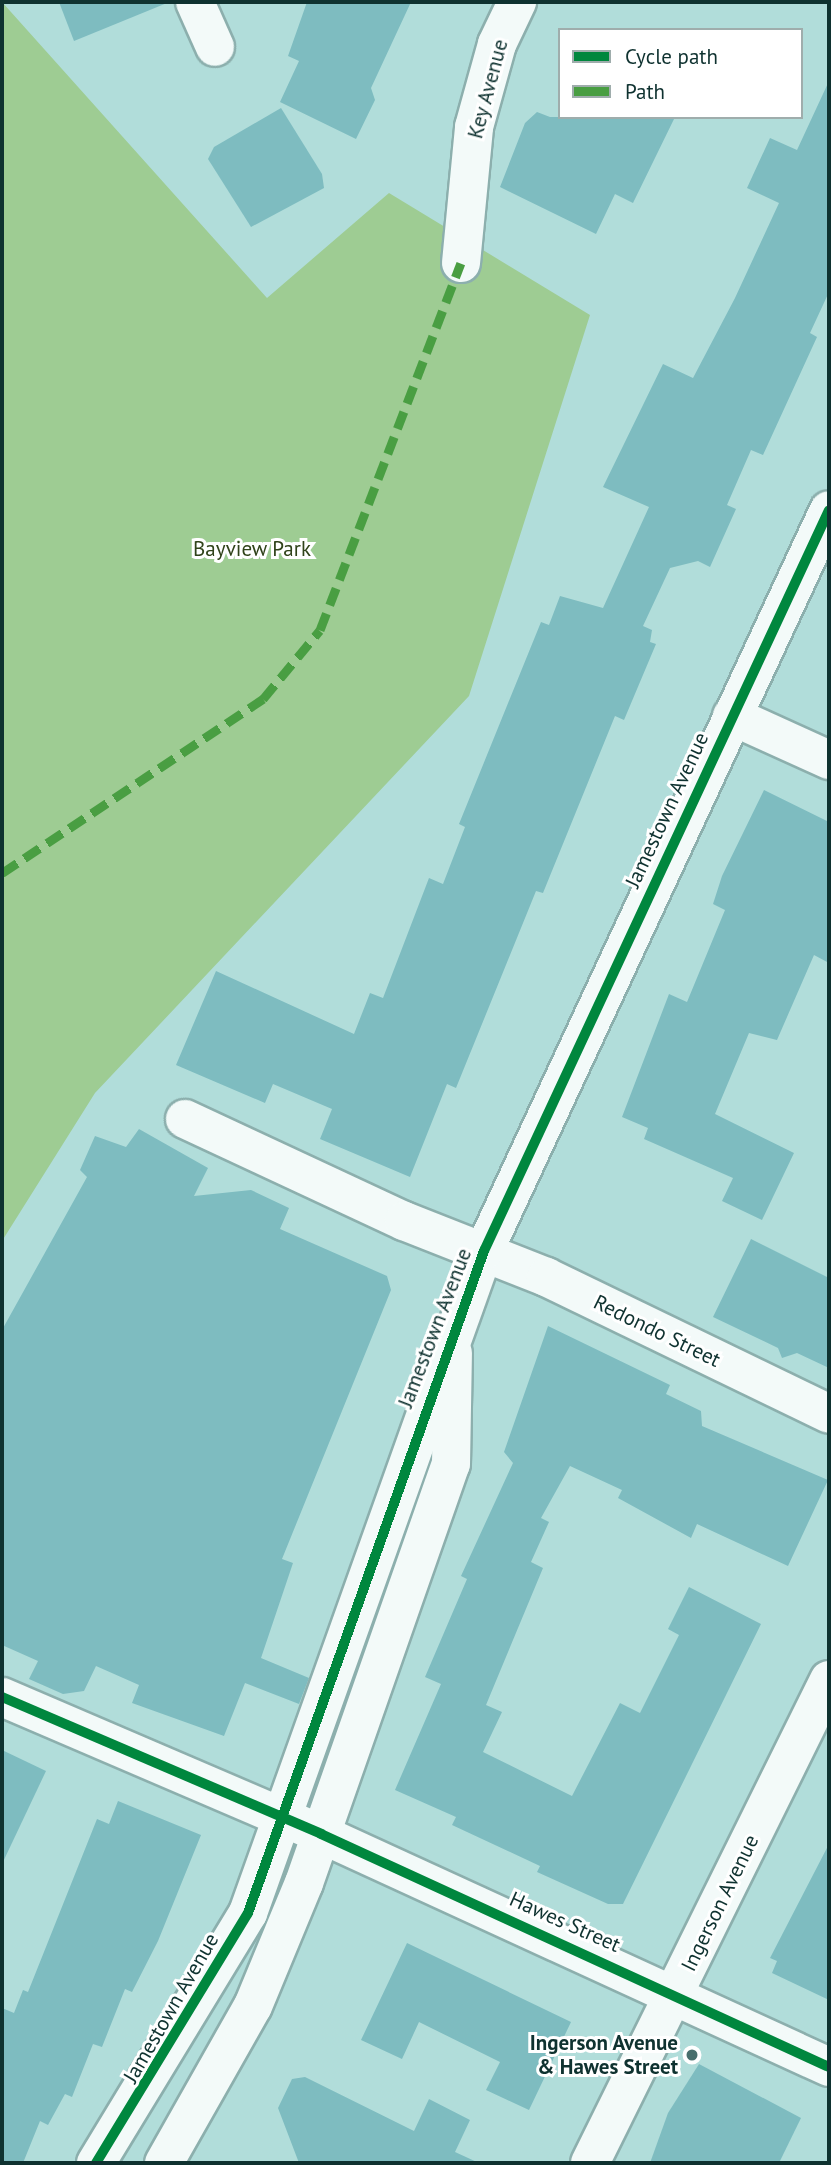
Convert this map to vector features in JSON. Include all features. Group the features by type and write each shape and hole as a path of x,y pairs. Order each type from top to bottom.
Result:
{"street":[{"path":"195,2 215,47"},
{"name":"Key Avenue","path":"461,263 474,127 517,2"},
{"name":"Jamestown Avenue","path":"96,2163 236,1936 282,1822 484,1251 829,510"},
{"path":"733,716 829,760"},
{"name":"Redondo Street","path":"185,1119 404,1221 484,1251 829,1414"},
{"name":"Jamestown Avenue","path":"164,2163 253,2006 321,1834 451,1464 453,1333"},
{"name":"Ingerson Avenue","path":"590,2163 829,1680"},
{"name":"Hawes Street","path":"2,1697 282,1822 321,1834 675,1994 829,2067"}],"green space":[{"name":"Bayview Park","path":"2,2 267,298 389,193 590,315 469,696 95,1093 2,1241"}],"building":[{"path":"59,2 166,2 167,3 74,41"},
{"path":"307,2 411,2 371,88 375,100 356,139 280,102 299,61 288,56"},
{"path":"829,81 829,292 810,333 817,337 763,455 751,450 727,505 736,509 710,567 698,561 670,568 643,626 652,630 650,642 656,644 624,720 615,716 543,893 536,891 456,1088 447,1084 410,1177 320,1139 332,1109 273,1084 265,1103 176,1065 216,971 354,1034 370,993 383,998 429,878 443,884 465,827 459,824 541,622 549,625 560,596 603,608 649,507 603,487 663,364 693,378 735,298 779,203 747,188 770,138 797,150"},
{"path":"281,108 322,174 324,188 251,227 208,159 214,147"},
{"path":"537,112 558,119 674,119 633,203 615,194 596,234 500,187 525,123"},
{"path":"764,790 829,822 829,963 814,955 777,1040 749,1033 715,1114 794,1153 762,1220 722,1201 733,1178 644,1139 648,1128 622,1117 669,994 687,1002 725,910 713,904 722,876"},
{"path":"139,1129 208,1168 194,1196 251,1190 289,1208 280,1229 387,1276 391,1290 282,1559 293,1563 261,1658 309,1678 299,1704 245,1683 224,1736 132,1703 139,1685 96,1666 84,1691 63,1694 29,1679 38,1661 2,1645 2,1330 87,1177 80,1170 95,1136 126,1147"},
{"path":"751,1239 829,1278 829,1368 797,1353 782,1358 778,1348 713,1317"},
{"path":"548,1326 670,1385 666,1394 701,1411 702,1426 828,1480 788,1566 697,1524 691,1538 618,1498 622,1490 570,1466 541,1518 549,1522 531,1562 543,1568 486,1705 502,1712 483,1752 572,1796 620,1703 640,1713 679,1635 668,1629 689,1587 761,1624 623,1904 608,1904 537,1872 540,1866 452,1825 456,1817 395,1790 441,1684 425,1677 467,1579 461,1576 513,1463 504,1452"},
{"path":"2,1750 46,1771 2,1864"},
{"path":"118,1801 201,1835 158,1941 132,1992 125,1989 102,2047 93,2044 72,2097 65,2094 48,2125 40,2121 23,2163 2,2163 2,2008 14,2013 23,1990 28,1992 97,1819 109,1824"},
{"path":"829,1844 829,2000 772,1973 777,1961 770,1958"},
{"path":"407,1943 571,2022 529,2110 486,2090 500,2062 419,2022 402,2059 361,2040"},
{"path":"699,2064 801,2118 779,2163 650,2163 668,2113"},
{"path":"305,2077 414,2131 429,2099 470,2120 455,2152 479,2163 299,2163 278,2108 292,2079"}],"marked path":[{"path":"2,873 263,699 320,630 461,263"}],"cycle path":[{"path":"96,2163 248,1913 484,1251 829,510"},
{"path":"2,1697 321,1834 829,2067"}],"place":[{"name":"Ingerson Avenue & Hawes Street","path":"692,2055"}]}
